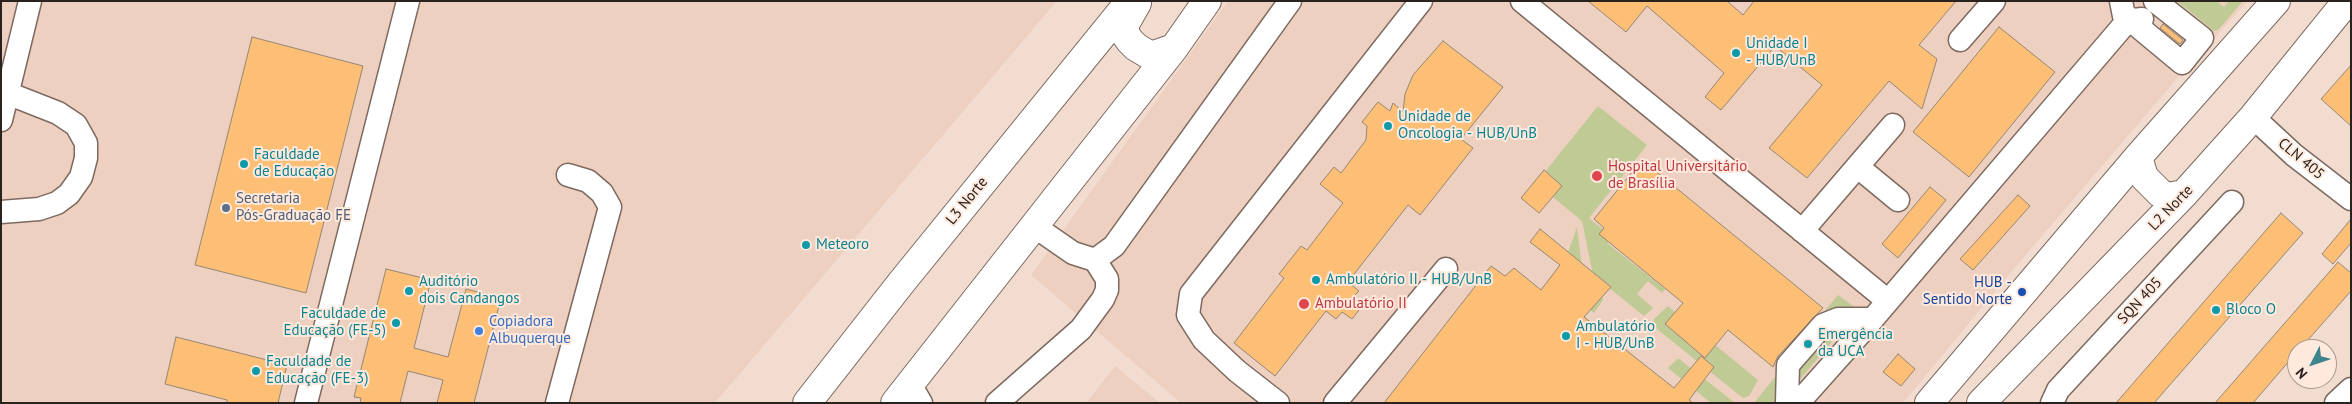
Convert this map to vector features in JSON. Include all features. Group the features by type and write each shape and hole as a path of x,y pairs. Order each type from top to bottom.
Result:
{"main road":[{"name":"L3 Norte","path":"807,403 900,283 1130,1"},
{"path":"1138,1 1125,24 1125,34 1130,41 1136,48 1151,56 1174,48"},
{"path":"909,396 1034,226 1174,48 1206,1"},
{"path":"1929,403 2138,157 2217,70 2276,1"},
{"name":"L2 Norte","path":"1981,403 2184,194 2253,116 2347,1"},
{"path":"2138,157 2144,177 2160,193 2168,197 2184,194"}],"street":[{"path":"1,120 30,1"},
{"path":"306,403 408,1"},
{"path":"1095,260 1114,246 1290,1"},
{"path":"1278,403 1237,371 1204,340 1188,314 1191,294 1421,1"},
{"path":"1522,1 1888,302"},
{"path":"1960,40 1994,1"},
{"path":"2125,10 2139,20 2144,18 2150,10 2150,1"},
{"path":"2125,10 2182,63 2202,38 2155,1"},
{"path":"1798,403 1888,302 2125,10"},
{"path":"2193,50 2217,70"},
{"path":"1,212 39,209 57,203 69,194 81,177 86,158 86,143 76,125 58,113 7,93"},
{"name":"CLN 405","path":"2253,116 2294,155 2351,200"},
{"path":"1802,231 1893,125"},
{"path":"1858,167 1898,200"},
{"path":"557,403 610,207 602,193 588,181 568,175"},
{"name":"SQN 405","path":"2052,403 2058,390 2232,202"},
{"path":"998,403 1081,329 1107,290 1107,279 1095,260 1073,253 1034,226"},
{"path":"1335,403 1446,269"},
{"path":"1787,403 1788,365 1822,325 1838,319 1873,319"},
{"path":"2336,403 2351,389"}],"shaded area":[{"path":"1,1 1057,1 715,403 1,403"},
{"name":"Hospital Universitário de Brasília","path":"1228,1 2248,1 2174,82 2012,271 1903,403 1181,403 1031,275"},
{"path":"1115,366 1160,403 1086,403"}],"green space":[{"path":"2177,1 2217,1 2224,7 2229,1 2243,1 2218,30 2214,31"},
{"path":"1598,106 1647,145 1589,218 1612,237 1607,243 1665,289 1662,293 1648,281 1637,294 1653,308 1644,316 1593,275 1582,221 1536,183"},
{"path":"1577,227 1583,275 1597,289 1603,300 1594,313 1551,277 1566,258"},
{"path":"1838,295 1856,308 1814,324"},
{"path":"1668,306 1675,312 1665,324 1703,356 1714,344 1758,380 1749,396 1743,398 1652,325 1654,319"},
{"path":"1833,329 1842,330 1790,391 1791,376"},
{"path":"1677,359 1735,403 1711,403 1668,368"},
{"path":"1784,366 1779,403 1754,403"}],"building":[{"path":"1588,1 1727,1 1743,15 1754,1 1956,1 1919,45 1937,59 1922,109 1889,81 1807,178 1769,148 1822,85 1775,46 1721,110 1705,97 1724,73 1647,6 1626,32"},
{"path":"2163,24 2183,40 2180,44 2160,28"},
{"path":"1999,27 2055,72 1969,177 1913,132"},
{"name":"Faculdade de Educação","path":"252,37 363,66 306,293 195,265"},
{"path":"1443,41 1503,87 1461,139 1473,148 1420,215 1408,205 1348,282 1359,291 1353,297 1363,305 1352,319 1342,312 1336,319 1326,311 1275,376 1234,343 1284,278 1279,274 1301,246 1307,250 1343,203 1320,184 1334,167 1341,173 1366,140 1367,126 1362,122 1378,102 1390,111 1393,103 1403,112 1405,94 1413,75"},
{"path":"2351,65 2351,126 2321,99"},
{"path":"1642,160 1823,308 1778,356 1773,367 1728,330 1705,358 1665,324 1683,303 1599,234 1604,228 1594,219"},
{"path":"1544,170 1562,186 1539,213 1521,198"},
{"path":"1930,187 1946,200 1898,258 1882,244"},
{"path":"2018,195 2030,206 1973,270 1960,259"},
{"name":"Bloco O","path":"2281,213 2303,233 2154,403 2116,403"},
{"path":"2351,219 2351,243 2333,264 2322,254"},
{"name":"Ambulatório I - HUB/UnB","path":"1540,229 1611,287 1584,317 1674,388 1701,356 1714,367 1689,400 1693,403 1384,403 1491,266 1505,276 1514,268 1541,290 1560,265 1530,242"},
{"path":"2338,262 2351,273 2351,291 2309,339 2287,339 2287,364 2253,403 2215,403"},
{"name":"Faculdade de Educação (FE-5)","path":"386,269 431,280 414,348 448,357 466,289 501,298 474,403 437,403 443,380 408,371 400,403 360,403 361,398 354,397"},
{"name":"Faculdade de Educação (FE-3)","path":"176,337 287,365 278,403 227,403 227,400 165,384"},
{"path":"1898,354 1915,369 1901,386 1883,372"}],"place":[{"name":"Unidade I - HUB/UnB","path":"1736,53"},
{"name":"Unidade de Oncologia - HUB/UnB","path":"1388,126"},
{"name":"Faculdade de Educação","path":"244,164"},
{"name":"Hospital Universitário de Brasília","path":"1597,176"},
{"name":"Secretaria Pós-Graduação FE","path":"226,208"},
{"name":"Meteoro","path":"806,245"},
{"name":"Ambulatório II - HUB/UnB","path":"1316,280"},
{"name":"Auditório dois Candangos","path":"409,291"},
{"name":"HUB - Sentido Norte","path":"2022,292"},
{"name":"Ambulatório II","path":"1304,304"},
{"name":"Bloco O","path":"2216,310"},
{"name":"Faculdade de Educação (FE-5)","path":"396,323"},
{"name":"Copiadora Albuquerque","path":"479,331"},
{"name":"Ambulatório I - HUB/UnB","path":"1566,336"},
{"name":"Emergência da UCA","path":"1808,344"},
{"name":"Faculdade de Educação (FE-3)","path":"256,371"}]}
